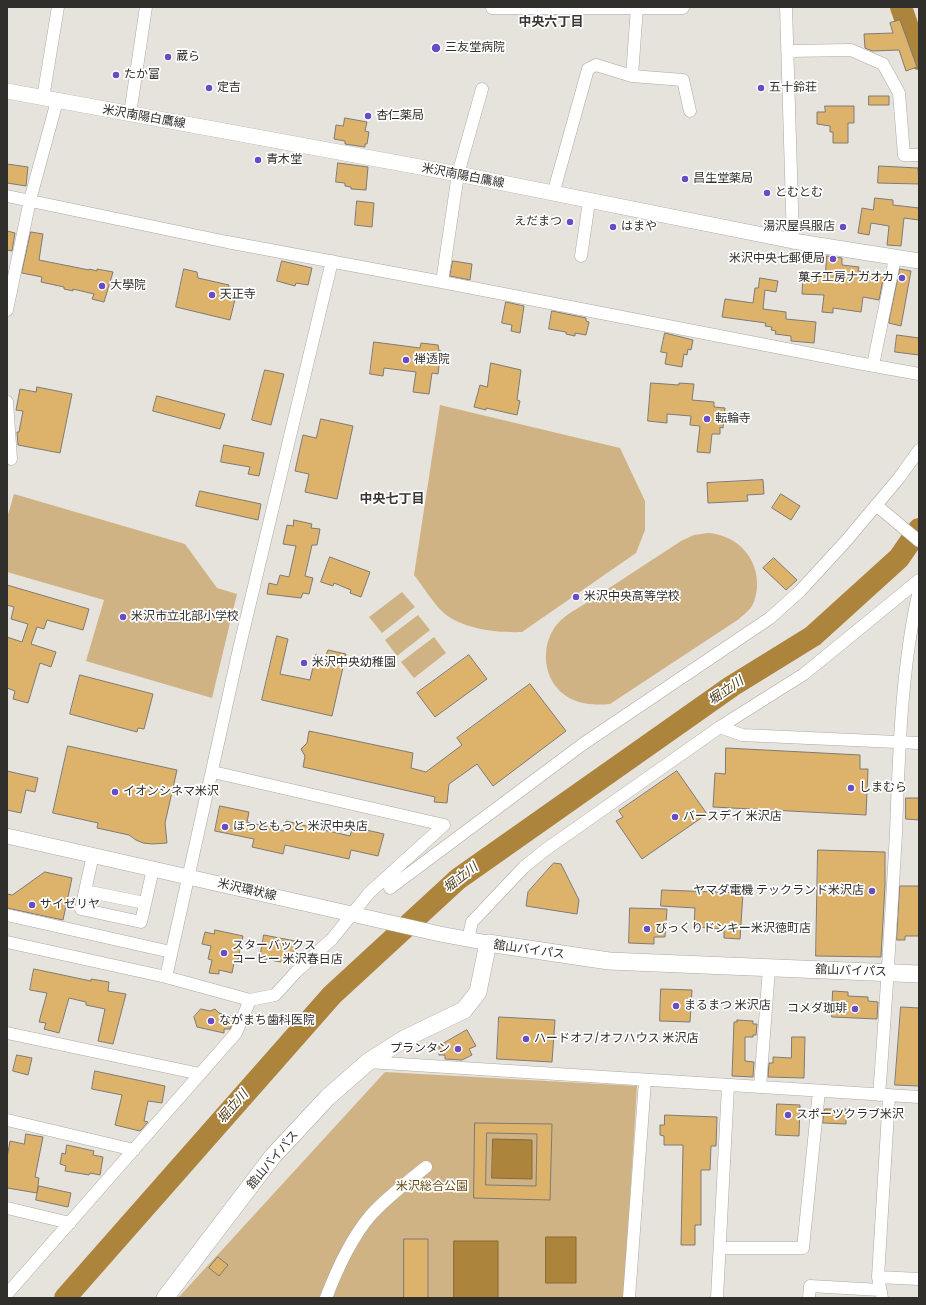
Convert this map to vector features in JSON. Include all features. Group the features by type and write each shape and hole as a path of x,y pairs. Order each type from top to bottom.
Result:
{"highway":[{"name":"舘山バイパス","path":"165,1298 273,1156 328,1097 368,1062 404,1039 464,1010 478,992 488,943 609,961 769,969 919,974"}],"main road":[{"name":"米沢南陽白鷹線","path":"7,91 458,174 589,202 793,241 919,262"},
{"name":"米沢環状線","path":"7,836 440,934 488,943"}],"street":[{"path":"7,310 50,99 58,7"},
{"path":"130,114 146,7"},
{"path":"786,7 793,241"},
{"path":"492,8 683,8"},
{"path":"632,76 637,8"},
{"path":"788,51 851,50 883,64 899,93 904,155 919,154"},
{"path":"553,194 588,69 596,65 632,76 683,80 690,111"},
{"path":"442,282 458,174 482,89"},
{"path":"7,196 227,242 919,374"},
{"path":"581,256 589,202"},
{"path":"873,365 895,258"},
{"path":"166,977 213,772 239,649 332,261"},
{"path":"7,402 11,459"},
{"path":"390,888 583,744 770,618 800,591 899,478 919,450"},
{"path":"876,505 919,541"},
{"path":"468,939 472,922 529,863 574,829 720,727 804,674 919,580"},
{"path":"809,1298 810,1286 881,1294 878,1277 884,1095 900,742 912,623 919,590"},
{"path":"720,727 742,735 919,743"},
{"path":"7,942 166,977 250,1000 275,995 296,972 332,939 369,893 444,825 213,772"},
{"path":"93,855 81,909 141,922 153,869"},
{"path":"85,891 145,903"},
{"path":"7,916 171,955"},
{"path":"7,922 129,945"},
{"path":"760,1087 769,969"},
{"path":"7,1294 236,1033 250,1000"},
{"path":"7,1033 200,1074"},
{"path":"368,1062 645,1081 919,1097"},
{"path":"629,1298 645,1081"},
{"path":"717,1298 728,1086"},
{"path":"720,1248 803,1248 819,1091"},
{"path":"7,1120 134,1150"},
{"path":"326,1298 336,1271 347,1249 370,1217 426,1167"},
{"path":"7,1208 70,1223"},
{"path":"878,1277 919,1279"}],"green space":[{"path":"440,405 620,448 645,501 645,530 636,553 522,632 502,632 471,627 445,614 433,601 414,575"},
{"path":"14,494 185,544 217,588 237,594 212,698 86,661 104,600 7,572 7,518"},
{"path":"708,533 728,538 737,543 750,558 757,577 757,588 754,602 749,610 739,619 610,704 586,704 572,699 559,690 554,684 547,668 546,650 551,634 561,620 681,541 694,535"},
{"path":"402,592 415,607 382,633 369,617"},
{"path":"418,615 430,630 397,656 385,640"},
{"path":"434,637 446,653 414,678 401,662"},
{"name":"米沢総合公園","path":"385,1072 637,1086 624,1298 178,1298"}],"shaded area":[{"path":"493,1139 532,1140 532,1179 492,1178"},
{"path":"546,1237 576,1237 576,1283 546,1283"},
{"path":"454,1241 498,1241 498,1298 454,1298"}],"building":[{"path":"900,20 917,67 906,71 899,50 872,51 865,48 864,34 893,33 890,23"},
{"path":"869,96 889,96 889,105 869,105"},
{"path":"825,106 854,106 854,123 848,123 848,143 833,143 833,132 830,132 830,126 817,124 817,112 825,112"},
{"path":"345,118 367,122 365,131 369,132 365,147 345,144 345,141 334,139 336,125 343,126"},
{"path":"338,163 368,167 366,190 351,189 351,187 345,186 345,183 336,182"},
{"path":"7,164 28,167 26,186 7,183"},
{"path":"879,166 918,168 919,184 878,183"},
{"path":"875,198 893,200 893,205 919,208 919,220 904,218 901,246 887,245 889,226 871,223 869,235 858,233 862,208 873,210"},
{"path":"357,201 374,203 372,227 355,225"},
{"path":"7,231 15,233 12,251 7,250"},
{"path":"31,232 43,234 39,260 89,270 97,271 97,269 113,272 104,302 92,299 94,294 73,289 73,291 64,289 64,287 41,282 42,277 22,273"},
{"path":"827,256 842,258 842,265 859,267 858,271 884,275 879,300 863,297 861,312 833,308 833,313 822,312 824,295 802,294 803,273 825,275"},
{"path":"282,261 312,268 308,285 296,283 295,286 277,281"},
{"path":"453,261 472,264 470,280 450,276"},
{"name":"天正寺","path":"184,269 197,272 198,278 229,285 228,289 237,291 230,320 176,307"},
{"path":"900,269 911,271 901,326 889,323"},
{"path":"760,278 778,281 776,292 765,290 763,309 786,312 786,319 816,322 814,343 791,341 791,336 775,334 776,331 771,330 772,327 765,326 766,323 722,317 725,299 753,303 755,288 758,288"},
{"path":"506,302 524,306 520,333 511,331 512,325 502,323"},
{"path":"552,311 586,318 586,321 589,322 586,335 575,333 575,336 566,334 566,332 549,329"},
{"path":"665,333 693,340 691,350 688,349 687,355 684,354 682,367 665,364 667,353 661,352"},
{"path":"897,335 919,338 919,355 895,352"},
{"name":"禅透院","path":"374,342 420,348 421,343 438,345 439,351 441,351 438,374 432,373 429,394 413,392 416,372 384,368 383,376 370,374"},
{"path":"491,363 521,370 517,400 520,401 517,415 486,408 486,410 474,407 480,385 487,387"},
{"path":"265,370 284,374 271,425 252,420"},
{"name":"転輪寺","path":"651,383 679,385 679,383 694,384 692,400 714,402 714,407 725,408 723,428 720,427 720,434 712,434 710,453 697,452 700,426 690,425 691,416 667,414 667,423 648,421"},
{"path":"37,387 72,394 60,453 18,445 17,432 19,432 23,411 16,410 20,389 36,392"},
{"path":"157,396 225,414 220,429 153,411"},
{"path":"321,419 353,426 337,499 305,492 309,474 295,471 303,435 316,438"},
{"path":"224,445 264,453 259,476 248,474 250,467 221,462"},
{"path":"763,480 764,494 747,495 748,501 708,503 707,483"},
{"path":"200,491 261,504 258,520 196,506"},
{"path":"781,494 800,506 791,520 772,508"},
{"path":"294,520 312,524 311,528 320,529 317,545 312,545 305,576 313,578 309,594 303,593 301,598 267,594 269,583 277,585 280,575 289,577 296,546 283,544 287,525 293,526"},
{"path":"330,557 370,572 361,597 350,593 351,590 334,583 333,586 321,582"},
{"path":"774,558 797,580 786,590 763,568"},
{"path":"7,585 89,609 83,630 47,620 44,629 37,627 31,644 56,652 51,667 40,663 28,703 13,699 15,691 7,688 7,637 22,642 28,624 11,619 14,607 7,605"},
{"path":"277,636 288,639 280,674 310,680 316,654 325,658 328,650 346,654 332,716 262,700"},
{"path":"469,655 487,679 435,717 417,693"},
{"path":"80,675 153,694 144,729 138,728 137,732 70,714"},
{"path":"530,684 566,731 493,786 477,764 449,784 447,803 434,802 435,797 303,767 305,756 301,749 307,743 309,731 413,753 411,768 426,772 462,745 457,738"},
{"name":"イオンシネマ米沢","path":"68,746 177,770 165,823 167,843 143,843 129,835 97,828 98,823 53,813"},
{"path":"726,748 860,755 860,769 868,769 866,815 713,807 715,773 725,774"},
{"path":"7,771 38,778 35,792 26,790 21,813 7,810"},
{"path":"677,771 707,814 642,859 616,821 623,817 619,811"},
{"path":"906,798 919,798 919,820 906,819"},
{"path":"220,806 249,812 247,822 284,831 286,821 350,836 353,827 384,834 378,856 351,850 349,859 285,845 283,854 252,847 254,839 215,831"},
{"path":"818,850 885,852 885,885 881,957 816,956"},
{"path":"554,863 561,864 579,900 577,914 526,906 528,892"},
{"path":"45,872 72,878 63,920 7,908 7,894 12,895"},
{"path":"900,886 919,886 919,936 905,936 905,940 897,940"},
{"path":"662,890 743,893 740,939 724,938 724,929 694,927 695,908 661,906"},
{"name":"びっくりドンキー米沢徳町店","path":"630,908 667,909 665,937 654,937 654,944 629,943"},
{"name":"スターバックス コーヒー 米沢春日店","path":"215,930 243,936 237,964 234,963 232,973 219,970 219,974 209,973 212,960 208,959 211,946 202,944 205,932 214,934"},
{"path":"264,935 295,941 291,964 260,958"},
{"path":"34,969 91,981 91,979 109,982 108,991 126,994 113,1044 98,1041 105,1009 86,1005 86,1002 69,998 59,1033 44,1029 46,1023 39,1022 47,993 30,990"},
{"name":"まるまつ 米沢店","path":"661,989 692,990 690,1022 660,1021"},
{"name":"コメダ珈琲","path":"833,991 848,992 848,996 868,997 868,1001 878,1002 877,1019 832,1017"},
{"path":"901,1007 919,1008 919,1086 895,1085"},
{"name":"ながまち歯科医院","path":"201,1009 210,1011 215,1009 219,1013 235,1017 230,1029 224,1029 224,1033 197,1027 194,1017"},
{"name":"ハードオフ/オフハウス 米沢店","path":"499,1017 555,1020 552,1062 497,1059"},
{"path":"737,1020 753,1021 753,1024 757,1024 756,1035 753,1035 753,1037 745,1037 745,1061 754,1062 753,1077 732,1076 734,1022 737,1022"},
{"path":"467,1030 476,1046 469,1049 472,1055 462,1060 445,1059 445,1055 439,1055 439,1046"},
{"path":"792,1037 805,1037 804,1078 768,1077 769,1063 773,1063 773,1057 791,1058"},
{"path":"17,1055 32,1058 28,1075 13,1071"},
{"path":"95,1071 165,1086 162,1103 148,1101 144,1121 148,1122 140,1131 115,1125 122,1095 92,1089"},
{"path":"777,1104 800,1105 799,1136 776,1135"},
{"path":"825,1109 846,1109 846,1124 823,1123"},
{"path":"665,1115 717,1117 716,1146 711,1146 710,1170 701,1170 701,1225 695,1225 695,1245 681,1245 683,1145 664,1145 664,1136 660,1135 660,1125 664,1125"},
{"path":"475,1123 552,1124 550,1200 474,1198","holes":["487,1133 537,1134 536,1186 486,1185"]},
{"path":"26,1134 43,1137 35,1177 39,1178 37,1193 7,1188 7,1158 10,1141 24,1144"},
{"path":"67,1145 94,1151 93,1155 103,1157 100,1175 90,1173 89,1175 65,1171 66,1166 60,1164 62,1153 65,1154"},
{"path":"39,1186 71,1193 68,1207 36,1200"},
{"path":"404,1239 428,1239 428,1298 404,1298"},
{"path":"218,1257 228,1265 219,1276 209,1268"}],"waterway":[{"name":"堀立川","path":"901,7 919,59"},
{"name":"堀立川","path":"65,1298 332,995 458,879 732,686 813,636 899,558 919,529"}],"place":[{"name":"三友堂病院","path":"436,48"},
{"name":"蔵ら","path":"168,57"},
{"name":"たか富","path":"116,75"},
{"name":"定吉","path":"209,88"},
{"name":"五十鈴荘","path":"761,88"},
{"name":"杏仁薬局","path":"368,116"},
{"name":"青木堂","path":"258,160"},
{"name":"昌生堂薬局","path":"685,179"},
{"name":"とむとむ","path":"767,193"},
{"name":"えだまつ","path":"570,222"},
{"name":"はまや","path":"613,227"},
{"name":"湯沢屋呉服店","path":"843,227"},
{"name":"米沢中央七郵便局","path":"833,259"},
{"name":"菓子工房ナガオカ","path":"902,278"},
{"name":"大學院","path":"102,286"},
{"name":"天正寺","path":"212,295"},
{"name":"禅透院","path":"406,360"},
{"name":"転輪寺","path":"707,419"},
{"name":"米沢中央高等学校","path":"576,597"},
{"name":"米沢市立北部小学校","path":"123,617"},
{"name":"米沢中央幼稚園","path":"304,663"},
{"name":"しまむら","path":"851,788"},
{"name":"イオンシネマ米沢","path":"115,792"},
{"name":"バースデイ 米沢店","path":"675,817"},
{"name":"ほっともっと 米沢中央店","path":"225,827"},
{"name":"ヤマダ電機 テックランド米沢店","path":"872,891"},
{"name":"サイゼリヤ","path":"32,905"},
{"name":"びっくりドンキー米沢徳町店","path":"647,929"},
{"name":"スターバックス コーヒー 米沢春日店","path":"224,953"},
{"name":"まるまつ 米沢店","path":"676,1006"},
{"name":"コメダ珈琲","path":"855,1009"},
{"name":"ながまち歯科医院","path":"211,1021"},
{"name":"ハードオフ/オフハウス 米沢店","path":"526,1039"},
{"name":"プランタン","path":"458,1049"},
{"name":"スポーツクラブ米沢","path":"788,1115"}],"district":[{"name":"中央六丁目","path":"551,22"},
{"name":"中央七丁目","path":"392,499"}]}
